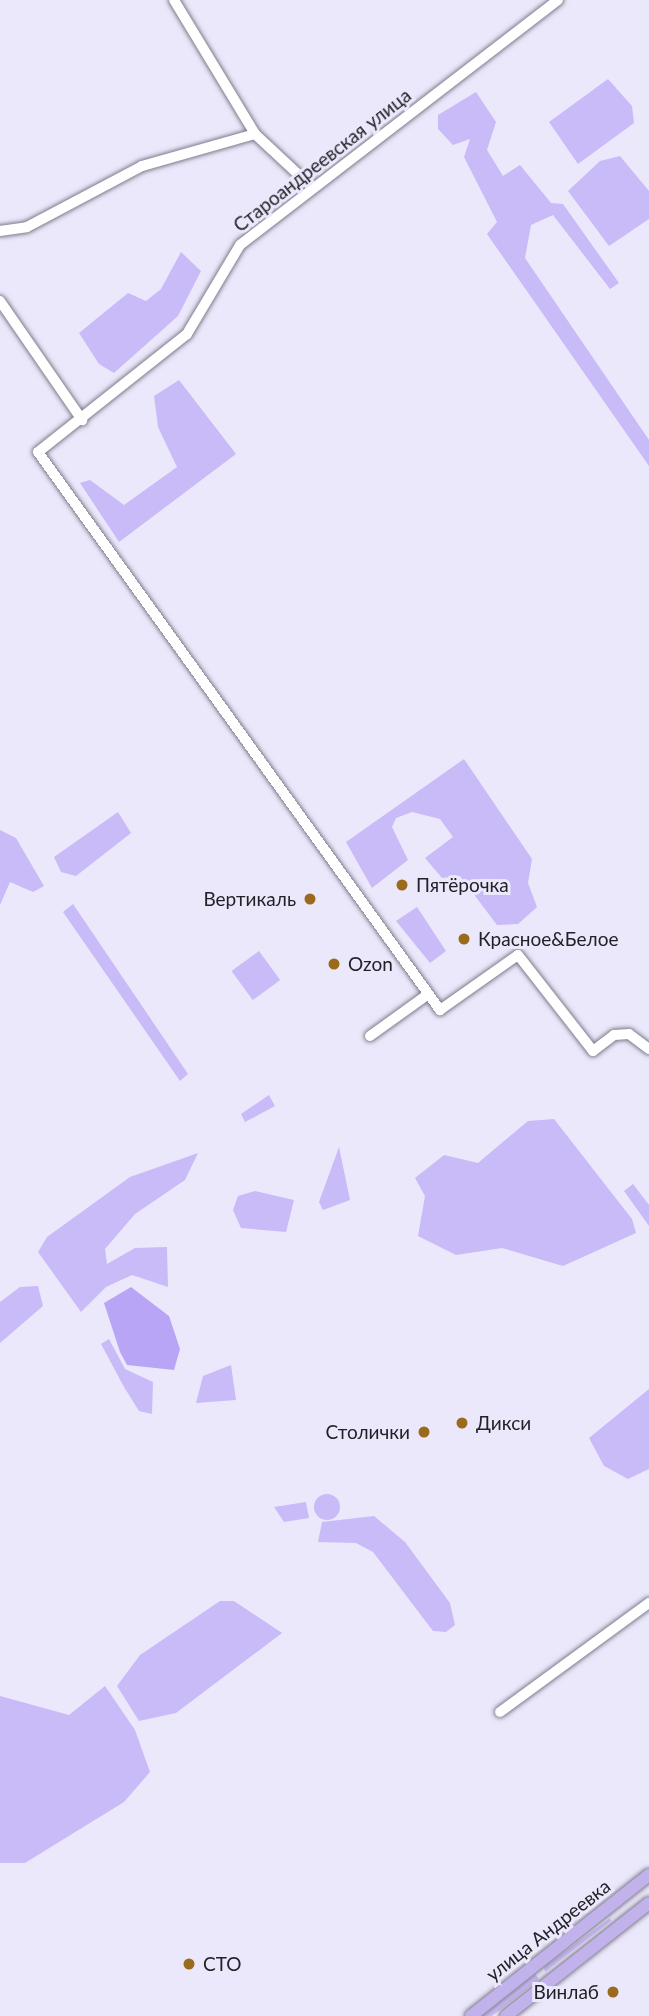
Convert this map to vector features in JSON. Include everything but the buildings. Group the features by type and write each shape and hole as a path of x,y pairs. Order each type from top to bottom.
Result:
{"main road":[{"name":"улица Андреевка","path":"471,2016 649,1875"},
{"path":"506,2016 649,1903"},
{"path":"606,1908 621,1926"},
{"path":"537,1963 551,1980"}],"street":[{"name":"Староандреевская улица","path":"428,995 38,452 82,420 187,334 240,245 558,0"},
{"path":"179,2 255,134 313,188"},
{"path":"0,231 27,227 142,166 255,134"},
{"path":"0,301 82,420"},
{"path":"369,1036 428,995 440,1010 518,955 593,1051 614,1035 629,1034 649,1049"},
{"path":"500,1712 649,1603"}],"shaded area":[{"path":"608,79 632,106 634,123 578,164 549,122"},
{"path":"476,92 496,122 487,150 503,176 520,165 551,203 563,204 619,283 610,289 553,215 531,225 525,258 649,440 649,466 487,234 497,222 464,157 470,139 453,145 438,129 438,115"},
{"path":"620,156 649,191 649,219 609,246 568,191 600,161"},
{"path":"181,252 201,271 178,316 114,373 99,364 79,333 128,293 146,301 161,289"},
{"path":"179,380 236,454 119,542 80,483 90,480 124,505 177,467 158,427 154,396"},
{"path":"464,759 532,859 528,883 537,907 518,924 497,925 460,876 442,878 425,858 453,837 440,819 412,812 396,818 392,827 408,860 372,888 346,842"},
{"path":"118,812 131,833 76,876 61,872 54,857"},
{"path":"0,830 16,838 44,886 33,892 10,882 0,905"},
{"path":"73,904 188,1074 180,1081 63,912"},
{"path":"417,907 446,951 430,963 396,921"},
{"path":"259,951 280,980 253,1000 231,971"},
{"path":"269,1095 275,1106 245,1122 241,1114"},
{"path":"554,1119 632,1219 636,1233 563,1266 502,1248 456,1255 418,1236 425,1196 415,1178 444,1155 478,1163 528,1121"},
{"path":"339,1147 350,1200 323,1210 319,1202"},
{"path":"198,1153 185,1180 135,1214 105,1249 107,1264 135,1248 167,1247 168,1287 132,1275 106,1287 81,1312 38,1252 47,1237 130,1177"},
{"path":"633,1184 649,1205 649,1226 624,1191"},
{"path":"255,1191 294,1200 286,1232 241,1228 233,1210 238,1196"},
{"path":"38,1286 43,1306 0,1343 0,1302 20,1287"},
{"path":"131,1287 169,1316 180,1349 174,1370 127,1365 120,1352 104,1303"},
{"path":"109,1339 125,1369 153,1382 152,1414 139,1411 124,1387 101,1344"},
{"path":"231,1365 236,1400 196,1403 203,1376"},
{"path":"649,1389 649,1469 628,1479 604,1466 589,1438"},
{"path":"327,1494 336,1498 340,1507 336,1516 327,1520 318,1516 314,1507 318,1498"},
{"path":"306,1502 309,1518 284,1522 274,1507"},
{"path":"374,1516 405,1542 450,1603 455,1625 446,1632 433,1631 373,1552 356,1543 318,1542 322,1522"},
{"path":"220,1601 234,1601 282,1633 176,1713 139,1721 117,1686 140,1655"},
{"path":"105,1686 135,1730 150,1772 124,1802 25,1863 0,1863 0,1696 69,1715"},
{"path":"610,1918 611,1921 545,1972 544,1967"},
{"path":"535,1974 539,1979 492,2016 482,2016"}],"place":[{"name":"Пятёрочка","path":"402,885"},
{"name":"Вертикаль","path":"310,899"},
{"name":"Красное&Белое","path":"464,939"},
{"name":"Ozon","path":"334,964"},
{"name":"Дикси","path":"462,1423"},
{"name":"Столички","path":"424,1432"},
{"name":"СТО","path":"189,1964"},
{"name":"Винлаб","path":"613,1992"}]}
